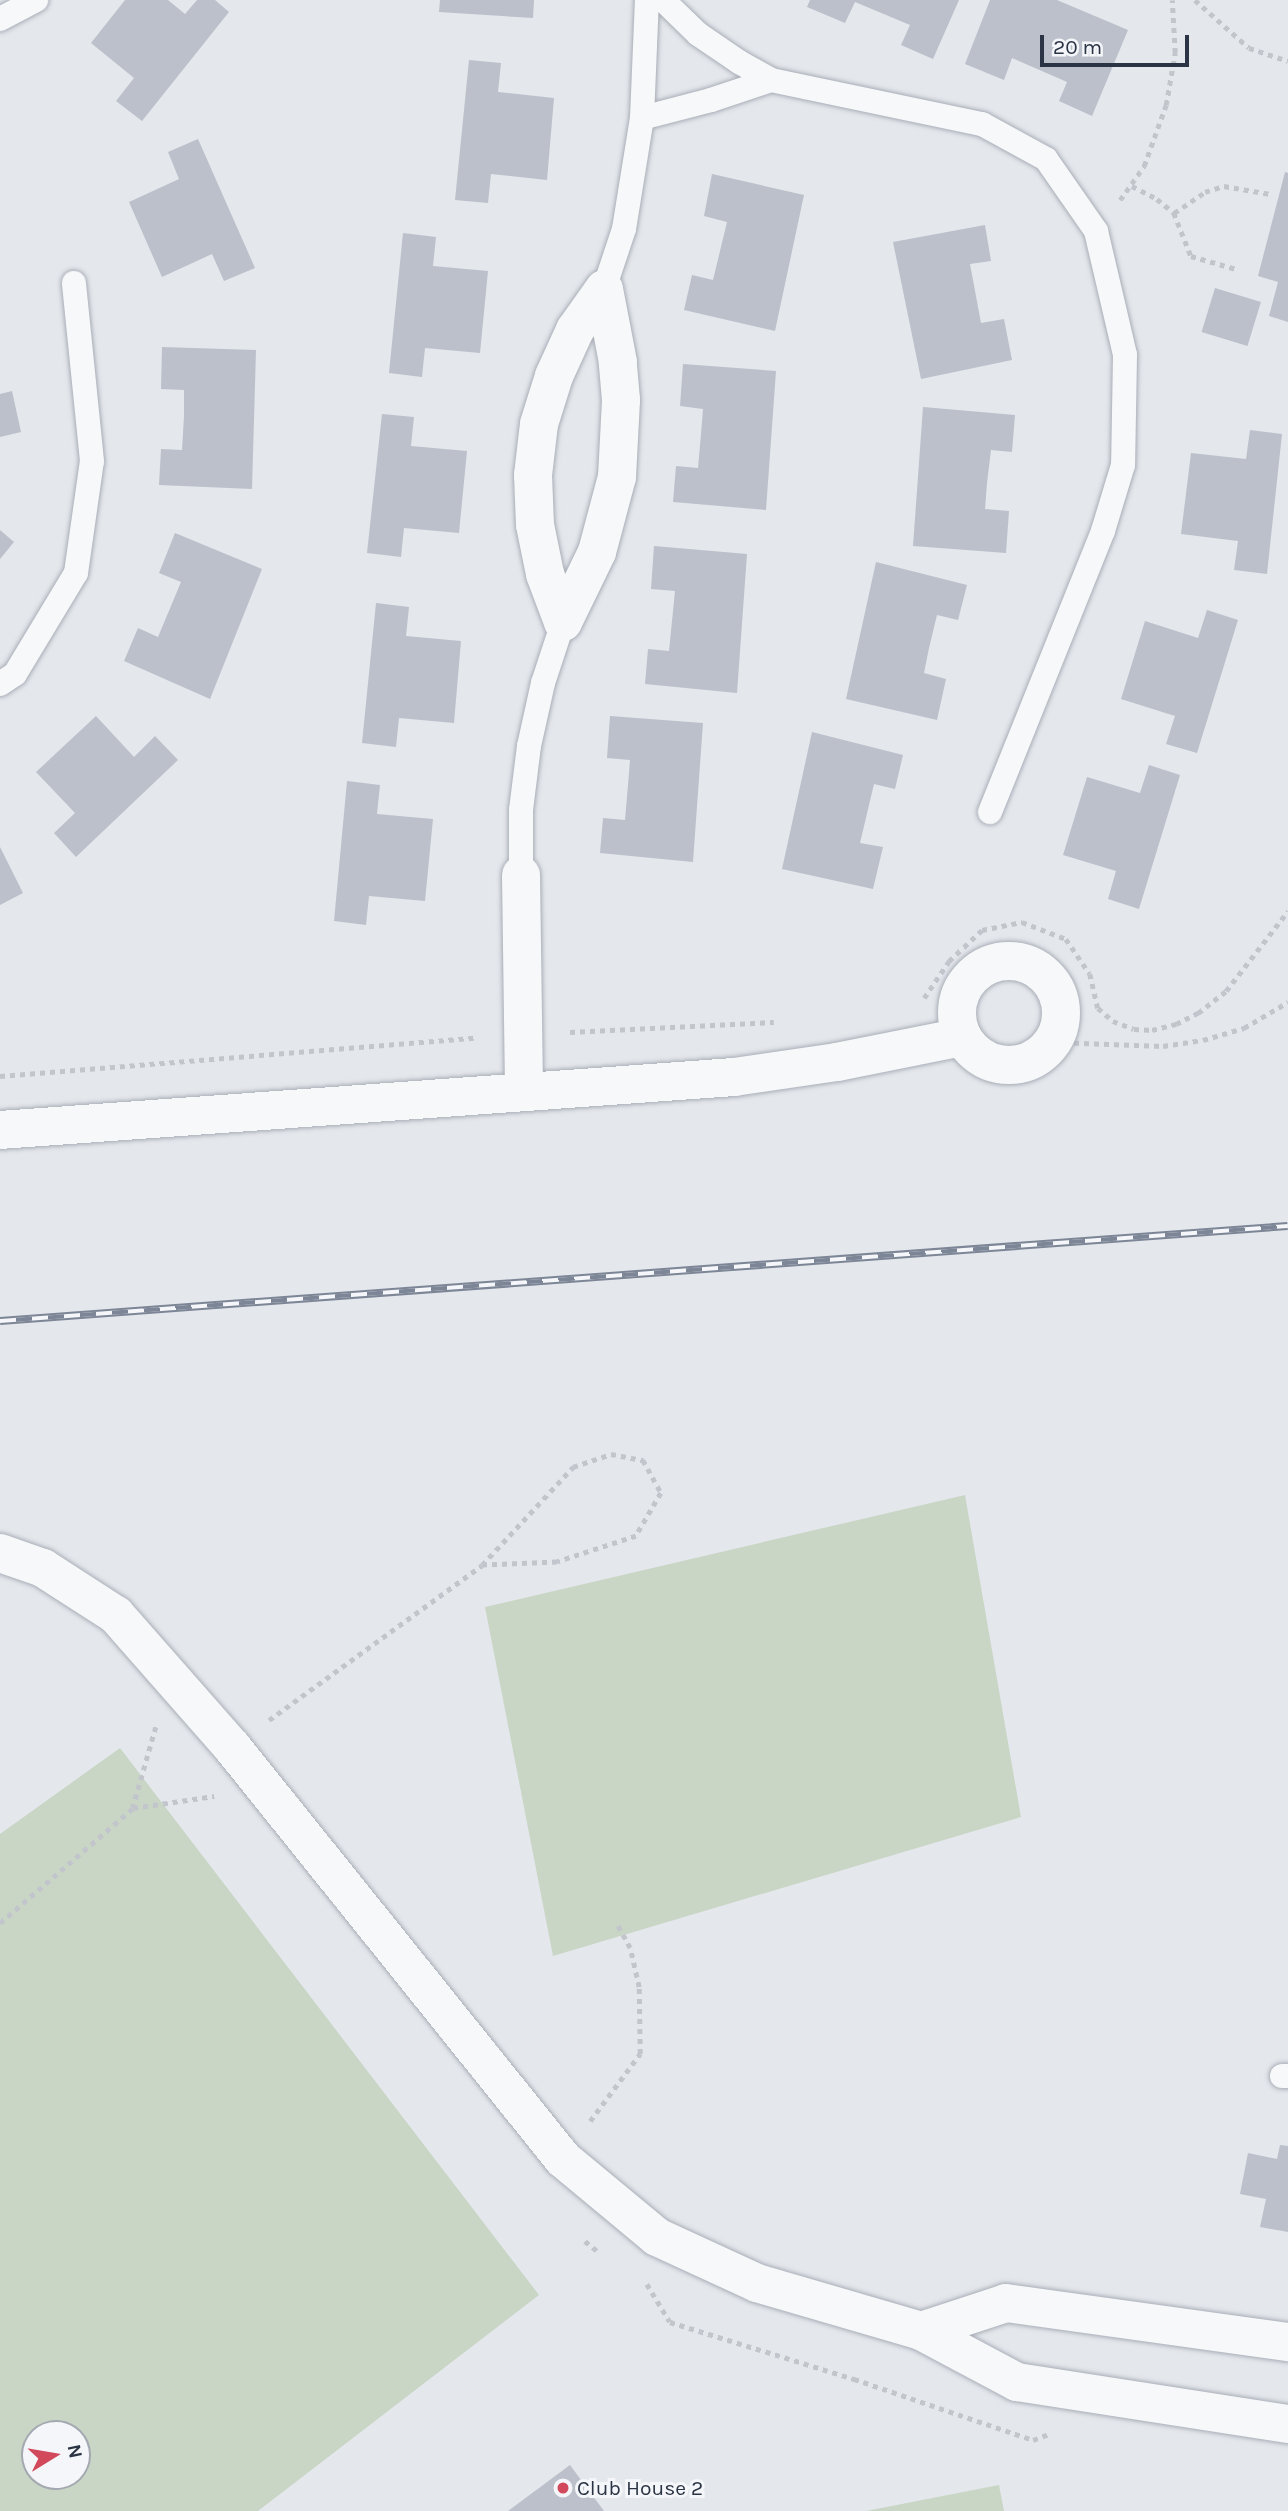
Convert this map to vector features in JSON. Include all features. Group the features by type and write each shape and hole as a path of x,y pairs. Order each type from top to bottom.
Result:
{"street":[{"path":"564,622 545,574 535,525 533,475 540,424 554,376 575,330 604,289"},
{"path":"564,622 597,552 617,477 621,400 618,362 604,289"},
{"path":"521,875 521,1034 524,1092"},
{"path":"1012,959 1033,965 1050,979 1060,999 1061,1021 1054,1042 1033,1059 1007,1066 981,1057 962,1037 956,1017 959,994 971,976 989,963 1012,959"},
{"path":"0,1130 734,1077 837,1062 962,1037"},
{"path":"0,1553 43,1568 116,1615 232,1747 563,2159 657,2237 757,2283 921,2331 1017,2382 1288,2424"},
{"path":"921,2331 1006,2303 1288,2342"}],"lane":[{"path":"0,19 36,0"},
{"path":"604,289 624,229 642,118 647,0"},
{"path":"663,0 698,34 738,62 771,80 982,124 1046,159 1096,231 1125,355 1123,465 1102,531 990,812"},
{"path":"642,118 711,100 771,80"},
{"path":"0,684 15,674 76,573 92,461 74,282"},
{"path":"521,875 521,810 529,746 543,683 564,622"}],"path":[{"path":"1096,231 1132,186 1144,166 1166,105 1175,52 1172,0"},
{"path":"1195,0 1250,48 1288,61"},
{"path":"1132,186 1157,199 1174,213 1191,256 1236,269"},
{"path":"1174,213 1205,192 1224,187 1270,194"},
{"path":"918,1005 948,961 982,930 1022,922 1066,939 1090,974 1098,1008 1114,1021 1134,1029 1152,1030 1175,1024 1198,1013 1226,991 1288,911"},
{"path":"1054,1042 1163,1046 1203,1040 1244,1028 1288,1002"},
{"path":"0,1076 521,1034 780,1021"},
{"path":"232,1747 482,1565 573,1467 611,1454 643,1460 661,1493 636,1536 557,1562 482,1565"},
{"path":"133,1808 158,1720"},
{"path":"0,1923 133,1808 218,1795"},
{"path":"563,2159 640,2054 639,1987 630,1948 617,1924"}],"green space":[{"path":"965,1495 1021,1817 553,1956 485,1607"},
{"path":"120,1748 539,2295 258,2511 0,2511 0,1834"},
{"path":"999,2485 1004,2511 866,2511"}],"building":[{"path":"125,0 168,0 185,14 197,0 215,0 229,12 142,121 116,101 134,78 91,43"},
{"path":"440,0 534,0 533,18 439,12"},
{"path":"810,0 959,0 933,59 901,45 910,25 855,2 845,23 807,7"},
{"path":"990,0 1057,0 1128,30 1092,116 1059,101 1067,82 1012,58 1004,80 965,64"},
{"path":"469,60 501,63 498,92 554,98 547,180 491,174 488,203 455,200"},
{"path":"198,139 255,268 224,281 212,254 162,277 129,202 179,179 168,152"},
{"path":"1285,172 1288,173 1288,322 1269,316 1278,282 1258,276"},
{"path":"712,174 804,195 775,331 684,310 692,275 713,280 727,222 704,216"},
{"path":"985,225 991,261 970,264 981,323 1004,319 1012,360 921,379 893,242"},
{"path":"403,233 436,237 433,266 488,271 480,353 425,348 422,377 389,373"},
{"path":"1215,288 1261,302 1247,346 1202,332"},
{"path":"162,347 256,350 252,489 159,485 161,449 182,450 184,416 184,390 161,389"},
{"path":"683,364 776,371 766,510 673,502 676,466 698,468 703,409 680,406"},
{"path":"12,391 21,432 0,437 0,394"},
{"path":"923,407 1015,415 1012,452 991,450 985,509 1009,511 1006,553 913,546"},
{"path":"382,414 414,417 411,446 467,451 459,533 404,528 401,557 367,553"},
{"path":"1250,430 1282,434 1267,574 1234,570 1238,541 1181,534 1191,453 1246,459"},
{"path":"0,530 14,542 0,559"},
{"path":"175,533 262,569 210,699 124,661 138,628 158,637 181,582 159,573"},
{"path":"654,546 747,554 737,693 645,684 648,649 669,651 675,591 651,589"},
{"path":"876,562 967,585 958,620 937,615 929,648 924,673 946,679 937,720 846,699"},
{"path":"376,603 409,607 406,636 461,641 454,723 399,718 396,747 362,743"},
{"path":"1207,610 1238,620 1197,753 1166,744 1175,716 1121,699 1145,621 1198,638"},
{"path":"96,716 134,757 155,736 178,760 76,857 54,833 75,813 36,772"},
{"path":"610,716 703,723 693,862 600,853 603,818 625,820 630,760 607,758"},
{"path":"812,732 903,755 895,789 874,784 860,843 883,847 873,889 782,869"},
{"path":"1149,765 1180,775 1139,909 1108,899 1116,871 1063,855 1087,777 1140,793"},
{"path":"347,781 380,785 377,814 433,819 425,901 369,896 366,925 334,921"},
{"path":"0,847 23,893 0,905"},
{"path":"1280,2145 1288,2146 1288,2232 1260,2227 1266,2199 1240,2194 1248,2153 1277,2159"},
{"name":"Club House 2","path":"570,2465 604,2511 508,2511"}],"railway":[{"path":"0,1321 1288,1226"}],"place":[{"name":"Club House 2","path":"563,2488"}]}
